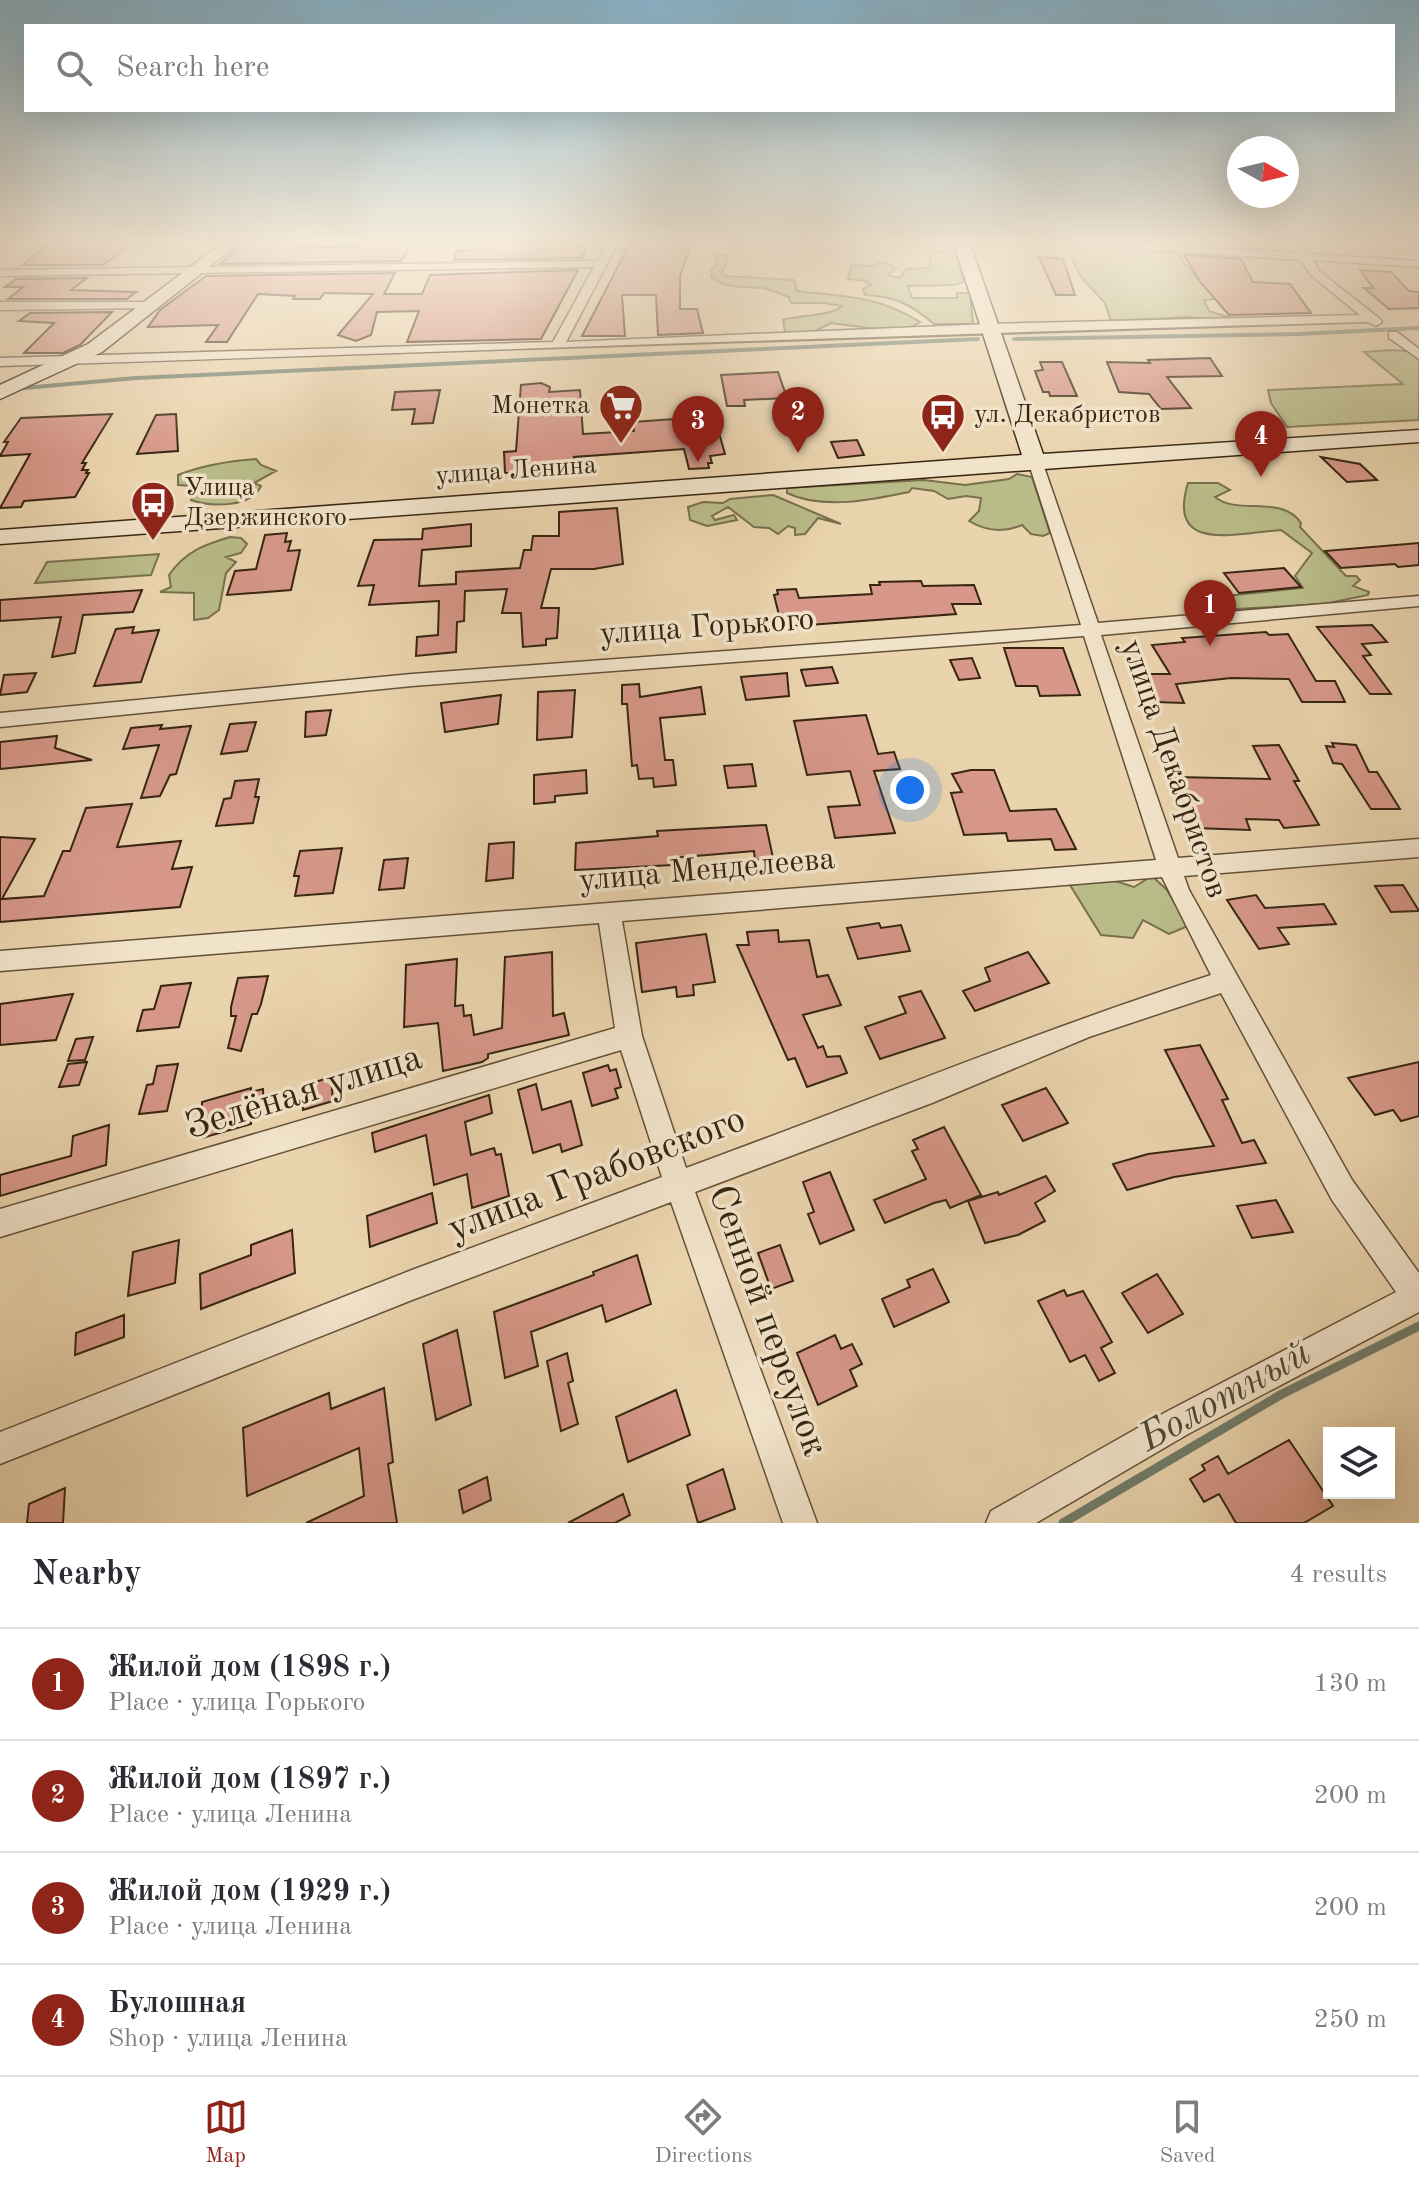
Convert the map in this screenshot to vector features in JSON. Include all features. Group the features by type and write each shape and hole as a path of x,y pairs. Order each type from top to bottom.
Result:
{"main road":[{"path":"0,393 23,380 69,362 107,340 142,312"},
{"path":"984,312 989,328"},
{"name":"улица Декабристов","path":"989,328 1035,461"},
{"name":"улица Ленина","path":"0,537 1419,436"}],"street":[{"path":"558,345 575,312"},
{"path":"0,362 989,328 1374,320 1364,312"},
{"path":"1393,335 1419,355"},
{"name":"улица Декабристов","path":"1035,461 1167,867 1224,981 1342,1190 1418,1296"},
{"name":"улица Горького","path":"0,720 428,679 1419,601"},
{"name":"улица Менделеева","path":"0,961 1419,848"},
{"name":"Сенной переулок","path":"609,911 629,1036 678,1185 800,1523"},
{"name":"улица Грабовского","path":"0,1448 412,1285 932,1090 1085,1027 1224,981"},
{"name":"Зелёная улица","path":"0,1223 629,1036"},
{"path":"1003,1523 1189,1416 1418,1296"}],"green space":[{"path":"902,312 920,322 911,327 884,330 831,323 813,332 785,332 783,320 823,314"},
{"path":"918,312 972,312 973,324 934,324"},
{"path":"1108,312 1212,312 1228,317 1227,320 1187,317 1111,321"},
{"path":"1409,351 1419,360 1419,420 1287,427 1271,403 1268,390 1403,384 1364,352"},
{"path":"256,459 261,465 276,471 254,483 261,486 256,493 240,502 219,504 191,500 195,486 178,485 178,475 187,472 216,464"},
{"path":"1017,474 1032,477 1050,533 1043,536 1031,534 1022,525 1002,530 988,529 969,521 979,511 981,498 966,496 948,499 934,491 912,488 909,492 847,502 816,501 787,493 787,488 924,480 965,485 1009,479"},
{"path":"1188,483 1218,483 1230,490 1215,497 1225,502 1272,507 1293,514 1301,523 1300,527 1346,576 1356,576 1360,580 1353,586 1369,592 1368,595 1324,604 1198,611 1195,599 1303,588 1295,576 1312,553 1281,530 1226,535 1196,530 1187,521 1184,506"},
{"path":"773,495 841,524 818,518 805,534 795,535 795,528 788,526 778,534 769,528 754,527 728,507 712,516 715,520 734,515 737,520 707,526 690,520 688,507 703,502 723,503 730,499"},
{"path":"230,537 241,538 247,544 241,553 226,557 236,562 226,573 219,610 208,618 194,620 194,593 160,592 171,587 169,575 188,555"},
{"path":"159,554 151,575 35,583 47,562"},
{"path":"1152,876 1167,890 1188,926 1169,934 1143,920 1133,938 1101,935 1070,885 1109,879 1134,887"}],"building":[{"path":"112,312 80,345 63,353 24,353 54,323 19,321 30,313"},
{"path":"159,312 246,312 227,342 206,342 218,325 148,327"},
{"path":"358,312 377,312 371,335 356,341 338,335"},
{"path":"419,312 555,312 541,339 407,342"},
{"path":"594,312 623,312 625,336 582,336"},
{"path":"657,312 698,312 703,333 658,335"},
{"path":"1226,312 1311,313 1229,315"},
{"path":"1210,358 1222,376 1167,377 1191,408 1161,409 1149,394 1119,392 1107,362 1150,363 1148,360"},
{"path":"1040,362 1062,362 1077,396 1050,396 1049,392 1043,392 1035,371 1043,370"},
{"path":"778,372 787,398 744,400 745,406 727,406 721,375"},
{"path":"541,383 550,387 549,392 580,390 583,434 634,431 633,422 688,418 692,435 719,433 725,454 710,456 712,463 708,463 709,468 689,469 684,449 574,457 576,468 505,473 504,452 516,451 521,385"},
{"path":"440,390 433,423 412,424 415,409 392,410 395,392"},
{"path":"112,414 82,463 86,463 82,470 89,473 75,497 24,501 21,507 0,508 30,454 0,456 8,442 4,442 21,418"},
{"path":"176,414 178,451 137,454 156,415"},
{"path":"857,440 864,455 838,458 831,442"},
{"path":"1321,457 1360,464 1377,480 1347,482"},
{"path":"617,508 623,564 594,569 551,569 541,608 559,608 557,638 546,639 546,645 523,647 521,613 502,613 507,589 465,591 464,621 457,622 456,652 416,656 417,637 438,635 439,601 369,605 374,585 358,586 374,540 422,539 423,529 471,524 471,546 422,550 419,586 456,584 456,572 520,568 524,550 531,550 533,536 559,536 559,512"},
{"path":"287,533 285,542 291,541 288,551 300,550 291,590 227,595 235,571 256,569 265,535"},
{"path":"1419,543 1419,565 1398,567 1395,564 1341,568 1325,551"},
{"path":"1284,568 1301,587 1239,593 1224,573"},
{"path":"921,581 923,586 974,585 981,604 952,604 956,614 782,627 774,595 778,594 777,590 796,589 799,598 872,594 870,585 880,585 879,582"},
{"path":"142,590 133,612 83,615 75,653 52,657 61,617 0,621 0,600"},
{"path":"1372,625 1387,642 1362,644 1371,655 1363,656 1391,694 1370,694 1317,627"},
{"path":"134,627 132,633 159,630 141,682 94,686 116,629"},
{"path":"1266,632 1269,635 1288,634 1316,681 1335,681 1345,702 1302,702 1289,679 1231,678 1176,684 1184,703 1155,702 1145,674 1170,674 1152,645 1185,642 1182,638"},
{"path":"1004,648 1063,648 1080,695 1040,696 1037,686 1016,686"},
{"path":"972,658 980,678 959,680 950,660"},
{"path":"832,667 838,683 806,686 801,670"},
{"path":"36,673 27,692 0,695 4,675"},
{"path":"787,673 789,696 746,700 741,677"},
{"path":"639,684 640,697 701,687 705,714 660,718 665,760 673,760 676,785 654,787 653,778 639,779 637,765 632,766 627,704 622,704 622,685"},
{"path":"575,690 572,737 537,740 538,692"},
{"path":"501,695 498,724 445,732 441,703"},
{"path":"331,710 326,735 305,737 306,712"},
{"path":"866,715 878,754 894,752 900,769 874,771 895,833 835,838 828,807 860,805 850,771 807,775 794,721"},
{"path":"256,722 247,751 221,754 230,724"},
{"path":"162,725 160,729 191,726 176,774 170,775 160,796 141,798 159,745 123,749 131,728"},
{"path":"57,736 55,748 92,760 0,769 0,742"},
{"path":"1332,743 1356,745 1369,772 1377,772 1400,809 1371,809 1342,764 1333,763 1326,746 1334,747"},
{"path":"1279,745 1299,781 1294,781 1319,825 1284,828 1279,820 1246,819 1250,830 1194,828 1176,777 1270,779 1253,746"},
{"path":"752,764 756,786 728,788 724,766"},
{"path":"586,770 587,793 555,796 555,802 534,804 534,775"},
{"path":"994,770 1010,811 1056,809 1076,849 1055,850 1051,839 1008,841 1006,833 964,835 951,793 962,792 952,774"},
{"path":"259,779 255,797 259,797 253,823 216,826 224,799 231,798 235,781"},
{"path":"132,804 117,847 181,841 172,869 192,867 180,907 0,922 0,837 35,839 2,899 44,896 63,851 70,851 86,808"},
{"path":"766,825 773,858 755,860 754,851 672,858 673,865 575,870 576,843 658,836 657,831"},
{"path":"514,842 513,878 486,881 489,844"},
{"path":"342,848 333,893 295,896 299,876 294,876 300,851"},
{"path":"408,858 404,888 379,890 384,860"},
{"path":"1403,885 1419,911 1391,912 1375,886"},
{"path":"1256,895 1265,908 1324,904 1336,924 1278,928 1289,944 1259,949 1227,900"},
{"path":"879,923 881,928 901,925 910,951 858,959 847,928"},
{"path":"778,930 779,942 809,940 817,977 828,975 841,1005 803,1015 818,1048 823,1046 827,1057 840,1056 847,1073 807,1087 795,1058 788,1060 737,945 749,945 747,932"},
{"path":"706,934 715,982 693,985 694,995 677,997 676,987 642,992 636,943"},
{"path":"552,952 553,1016 564,1013 569,1035 488,1054 482,1062 443,1071 438,1023 404,1027 406,965 457,959 455,1006 463,1005 464,1016 471,1015 474,1035 502,1028 505,957"},
{"path":"1028,952 1049,983 975,1011 963,991 990,981 985,968"},
{"path":"268,976 261,1004 257,1014 252,1014 241,1051 228,1048 236,1016 231,1016 231,1007 238,978"},
{"path":"191,983 179,1027 137,1031 143,1010 154,1009 161,986"},
{"path":"921,991 945,1038 880,1059 865,1027 906,1013 899,997"},
{"path":"73,994 56,1040 0,1045 0,1004"},
{"path":"93,1037 85,1060 68,1061 76,1039"},
{"path":"1200,1045 1228,1099 1222,1100 1242,1143 1254,1140 1266,1163 1174,1177 1127,1190 1113,1164 1148,1154 1214,1146 1165,1050"},
{"path":"87,1062 79,1085 59,1087 68,1064"},
{"path":"1419,1062 1419,1116 1401,1121 1393,1110 1375,1115 1348,1078"},
{"path":"178,1064 167,1111 139,1114 147,1085 153,1084 157,1066"},
{"path":"608,1065 610,1071 616,1069 621,1087 615,1089 618,1098 592,1106 583,1073"},
{"path":"331,1077 333,1101 303,1110 302,1086"},
{"path":"536,1084 542,1110 571,1101 582,1145 562,1152 560,1144 533,1153 518,1090"},
{"path":"251,1088 251,1092 263,1089 264,1111 251,1115 251,1124 202,1138 202,1102"},
{"path":"1046,1088 1068,1123 1023,1141 1002,1105"},
{"path":"489,1095 492,1113 465,1122 471,1155 494,1148 496,1155 501,1154 509,1196 472,1208 467,1174 434,1185 426,1135 375,1152 372,1133"},
{"path":"109,1125 106,1165 0,1196 0,1175 71,1156 73,1136"},
{"path":"944,1127 981,1195 950,1208 946,1200 934,1203 885,1223 874,1200 926,1179 912,1151 918,1149 913,1140"},
{"path":"830,1172 854,1230 820,1244 808,1214 814,1212 803,1182"},
{"path":"1046,1176 1055,1191 1035,1203 1045,1221 1018,1235 985,1243 968,1201 998,1192 999,1195"},
{"path":"432,1193 437,1223 370,1247 367,1216"},
{"path":"1276,1200 1293,1232 1252,1238 1237,1206"},
{"path":"292,1230 295,1273 201,1309 200,1274 251,1255 251,1245"},
{"path":"179,1240 175,1283 128,1296 133,1252"},
{"path":"780,1245 793,1281 771,1289 758,1253"},
{"path":"637,1255 651,1304 606,1322 602,1305 531,1332 538,1366 505,1378 494,1312 594,1275 593,1272"},
{"path":"933,1269 949,1302 894,1327 882,1299 910,1287 907,1280"},
{"path":"1157,1274 1183,1314 1148,1333 1122,1293"},
{"path":"1064,1290 1067,1296 1083,1291 1112,1342 1101,1348 1115,1373 1099,1381 1085,1355 1070,1362 1038,1301"},
{"path":"124,1315 124,1337 75,1355 76,1333"},
{"path":"457,1330 471,1405 436,1420 423,1344"},
{"path":"835,1335 841,1349 852,1344 862,1364 850,1370 857,1386 818,1405 797,1353"},
{"path":"567,1353 573,1381 568,1383 578,1424 561,1431 547,1361"},
{"path":"384,1388 393,1462 388,1464 397,1523 306,1523 364,1496 359,1448 247,1496 243,1428 329,1393 331,1409"},
{"path":"676,1390 690,1435 628,1462 616,1417"},
{"path":"1289,1440 1323,1491 1323,1499 1328,1499 1333,1506 1304,1523 1236,1523 1219,1494 1204,1502 1190,1479 1205,1470 1202,1465 1218,1456 1228,1474"},
{"path":"723,1469 735,1509 698,1523 687,1485"},
{"path":"487,1477 491,1500 463,1513 459,1490"},
{"path":"65,1488 63,1523 27,1523 29,1504"},
{"path":"623,1494 630,1515 615,1523 568,1523"}],"waterway":[{"path":"1014,339 1298,334 1419,328"},
{"path":"24,388 136,378 978,339"},
{"name":"Болотный","path":"1063,1523 1282,1394 1419,1326"}],"place":[{"name":"Монетка","path":"621,445"},
{"name":"Жилой дом (1897 г.)","path":"798,453"},
{"name":"ул. Декабристов","path":"943,454"},
{"name":"Жилой дом (1929 г.)","path":"698,462"},
{"name":"Булошная","path":"1261,477"},
{"name":"Улица Дзержинского","path":"153,542"},
{"name":"Жилой дом (1898 г.)","path":"1210,646"}]}
